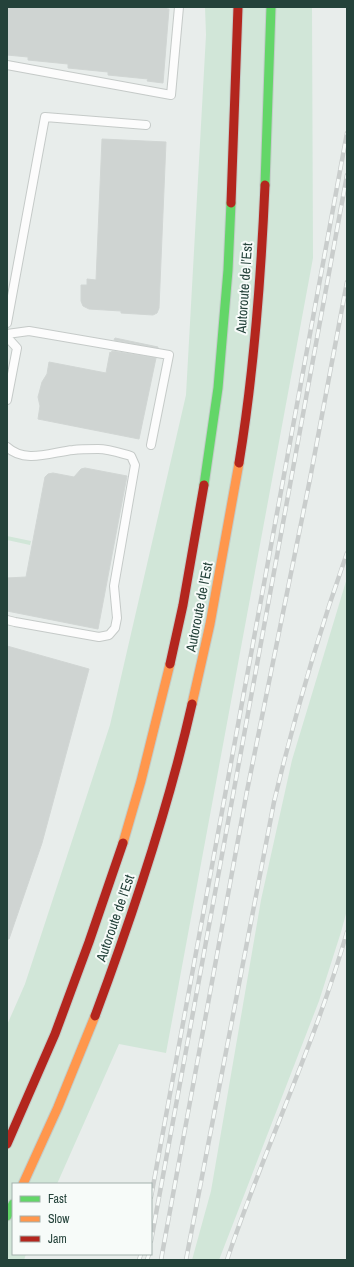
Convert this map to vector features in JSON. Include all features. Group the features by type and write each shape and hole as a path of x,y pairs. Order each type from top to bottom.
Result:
{"highway":[{"name":"Autoroute de l’Est","path":"7,1144 55,1034 115,868 142,781 183,605 201,504 218,388 228,270 238,7"},
{"name":"Autoroute de l’Est","path":"23,1183 44,1141 83,1047 118,954 143,881 178,760 213,613 230,518 249,393 260,267 271,7"},
{"path":"7,1216 12,1206"}],"lane":[{"path":"7,65 171,95 179,7"},
{"path":"7,323 45,117 146,125"},
{"path":"7,400 17,348 7,336 29,331 169,355 151,445"},
{"path":"7,447 10,450 22,454 42,456 72,450 100,449 119,452 131,456 135,465 114,586 117,618 115,628 108,635 99,637 7,620"}],"green space":[{"path":"205,7 312,7 313,258 166,1053 119,1044 57,1183 12,1183 12,1255 26,1255 24,1260 7,1260 7,1025 25,984 110,725 186,395 206,35"},
{"path":"7,536 31,541 30,545 7,540"},
{"path":"347,578 347,910 319,1001 219,1260 192,1260 211,1191 261,900 292,760"}],"building":[{"path":"7,7 167,7 167,9 169,9 163,83 147,81 148,79 108,75 108,72 68,68 68,64 28,60 28,57 7,55"},
{"path":"102,139 166,142 159,308 157,313 153,315 89,309 83,306 81,301 81,285 87,285 87,279 96,280"},
{"path":"115,338 158,347 158,348 114,340"},
{"path":"112,351 156,358 139,439 38,419 40,406 38,397 42,382 47,374 49,362 106,373 110,352 111,353"},
{"path":"85,468 127,476 98,629 7,611 7,578 26,577 45,477 48,474 53,473 74,477 81,469"},
{"path":"7,646 89,669 42,843 9,939 7,939"}],"railway":[{"path":"152,1192 347,133"},
{"path":"152,1236 347,175"},
{"path":"161,1260 247,791 310,479 347,282"},
{"path":"186,1260 274,802 307,677 347,553"},
{"path":"227,1260 241,1219 305,1056 347,932"},
{"path":"139,1260 141,1255"},
{"path":"147,1260 149,1255"}],"traffic: fast":[{"path":"265,185 271,7"},
{"path":"204,485 218,388 228,270 231,203"},
{"path":"7,1216 12,1206"}],"traffic: slow":[{"path":"192,704 210,624 239,463"},
{"path":"123,843 141,781 170,664"},
{"path":"23,1183 58,1107 95,1016"}],"traffic: jam":[{"path":"231,203 238,7"},
{"path":"239,463 249,394 256,325 265,185"},
{"path":"170,664 183,605 204,485"},
{"path":"95,1016 149,862 172,783 192,704"},
{"path":"7,1144 55,1034 123,843"}]}
